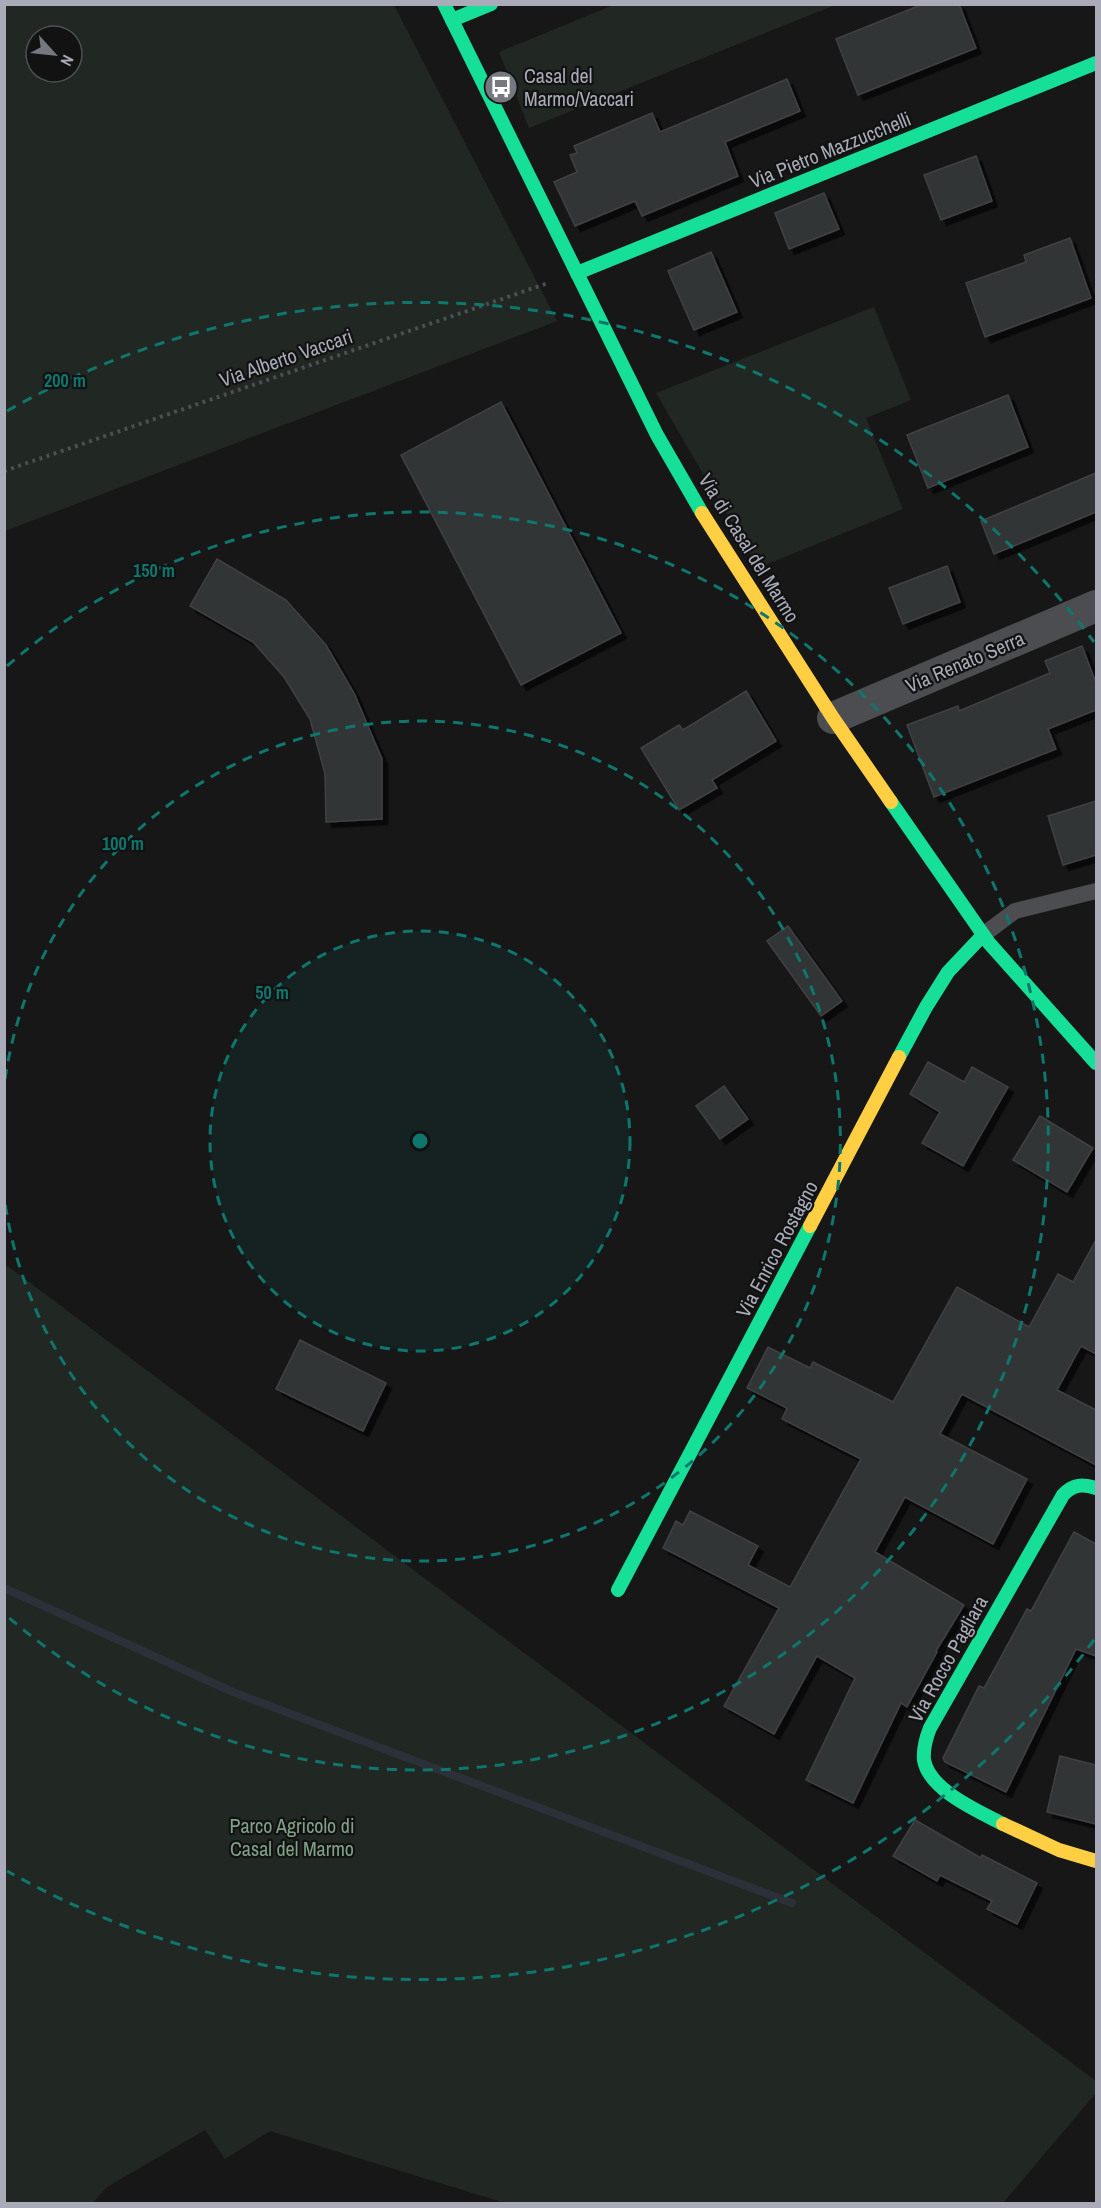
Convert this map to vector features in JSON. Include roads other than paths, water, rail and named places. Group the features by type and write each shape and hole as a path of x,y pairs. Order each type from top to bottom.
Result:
{"street":[{"name":"Via di Casal del Marmo","path":"444,4 663,445 709,525 833,718 983,935 1096,1063"},
{"path":"452,20 491,4"},
{"name":"Via Pietro Mazzucchelli","path":"577,273 1096,63"},
{"name":"Via Renato Serra","path":"833,718 1096,606"},
{"name":"Via Enrico Rostagno","path":"618,1590 926,1007 948,972 983,935"},
{"name":"Via Rocco Pagliara","path":"1096,1488 1078,1485 1063,1495 930,1728 926,1738 924,1756 929,1774 944,1790 956,1798 1043,1844 1096,1861"}],"lane":[{"path":"983,935 1015,911 1096,891"}],"waterway":[{"path":"4,1588 233,1692 792,1903"}],"place":[{"name":"Casal del Marmo/Vaccari","path":"501,87"}],"park label":[{"name":"Parco Agricolo di Casal del Marmo","path":"292,1838"}]}
